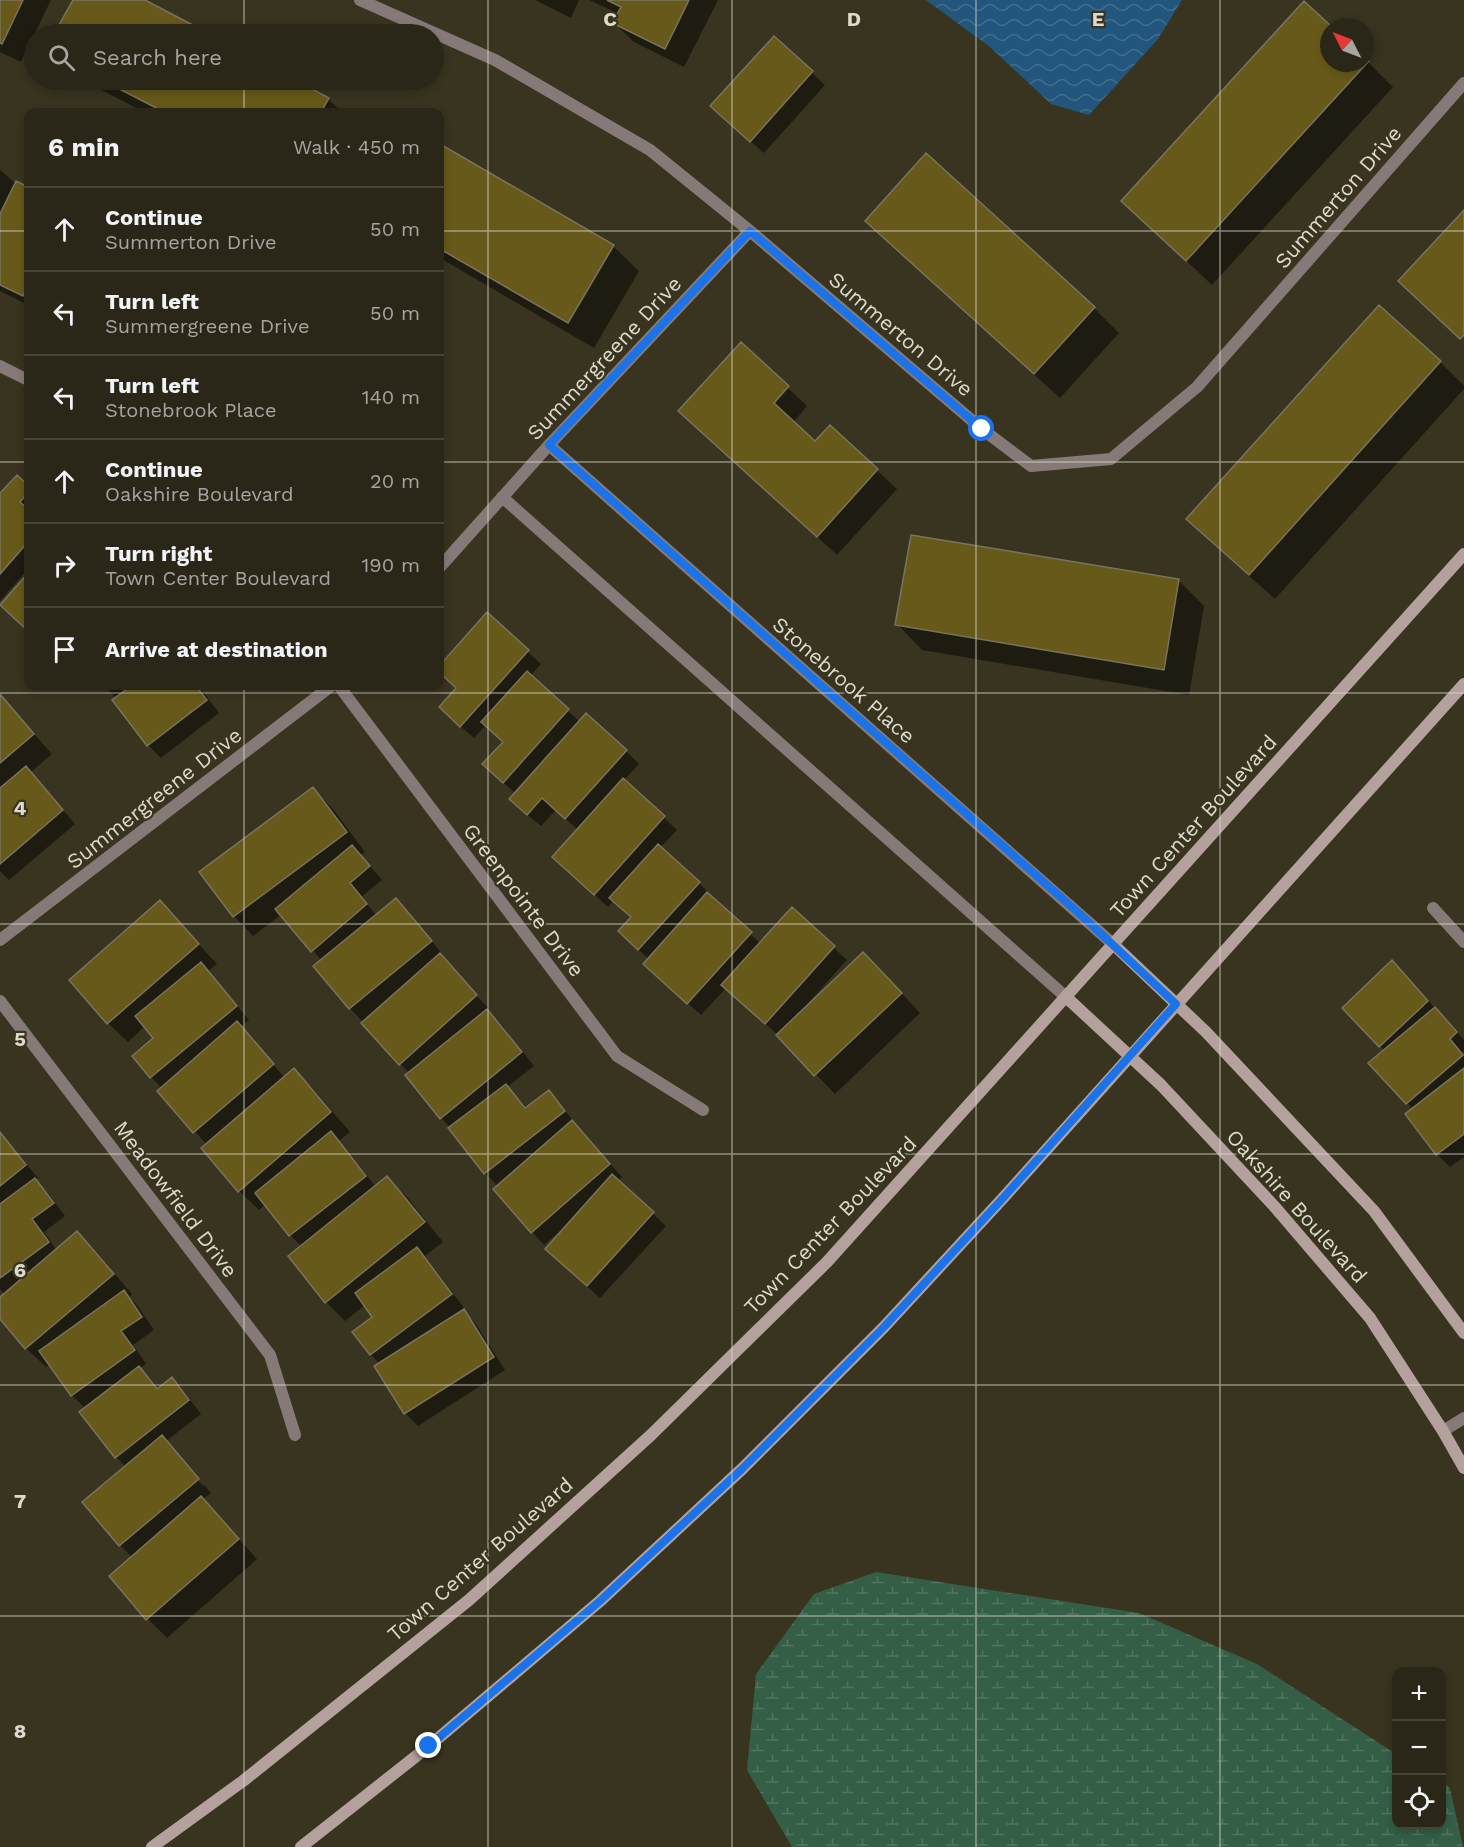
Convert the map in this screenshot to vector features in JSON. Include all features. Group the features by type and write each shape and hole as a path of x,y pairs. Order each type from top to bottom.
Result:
{"main road":[{"name":"Town Center Boulevard","path":"152,1847 243,1781 469,1600 651,1435 827,1262 1464,554"},
{"path":"301,1847 429,1746 600,1601 742,1469 884,1327 1004,1197 1464,684"},
{"path":"1113,944 1206,1032 1374,1211 1464,1334"},
{"name":"Oakshire Boulevard","path":"1066,996 1161,1085 1274,1206 1370,1318 1443,1431 1464,1468"}],"street":[{"name":"Summerton Drive","path":"360,0 414,24"},
{"name":"Summerton Drive","path":"444,37 495,60 650,150 750,231 982,429 1031,466 1111,459 1197,387 1464,83"},
{"name":"Summergreene Drive","path":"444,562 549,445 750,231"},
{"path":"0,366 24,378"},
{"name":"Stonebrook Place","path":"549,445 1113,944"},
{"path":"502,497 1066,996"},
{"name":"Summergreene Drive","path":"0,940 326,690"},
{"name":"Greenpointe Drive","path":"342,690 617,1056 704,1110"},
{"path":"1434,909 1464,942"},
{"name":"Meadowfield Drive","path":"0,1001 270,1355 295,1435"},
{"path":"1443,1431 1464,1418"}],"green space":[{"path":"876,1572 1139,1613 1257,1664 1392,1751 1392,1829 1446,1829 1446,1785 1450,1788 1463,1847 792,1847 747,1770 756,1674 814,1594"}],"water":[{"path":"926,0 1182,0 1158,39 1089,115 1051,104 990,47"}],"building":[{"path":"0,0 23,0 2,44 0,43"},
{"path":"73,0 145,0 191,24 60,24"},
{"path":"607,0 689,0 665,49 612,23 621,7"},
{"path":"1304,1 1322,18 1320,18 1320,72 1359,72 1186,261 1121,201"},
{"path":"774,36 813,71 750,142 710,106"},
{"path":"121,90 314,90 329,98 323,108 156,108"},
{"path":"444,146 614,245 568,323 444,251"},
{"path":"926,153 1095,307 1034,374 865,221"},
{"path":"16,181 24,185 23,296 0,285 0,214"},
{"path":"1464,210 1464,335 1460,339 1398,281"},
{"path":"1379,305 1441,361 1249,575 1186,519"},
{"path":"741,342 789,386 774,403 815,441 830,425 878,469 817,537 678,411"},
{"path":"17,475 24,481 24,498 20,502 24,506 24,547 0,574 0,493"},
{"path":"911,535 1179,579 1164,670 895,625"},
{"path":"24,578 24,627 0,605"},
{"path":"487,612 529,650 460,727 439,707 456,688 444,677 444,660"},
{"path":"527,671 569,709 503,783 482,764 503,742 481,722"},
{"path":"126,690 199,690 207,700 147,746 112,700"},
{"path":"0,694 34,734 0,763"},
{"path":"586,713 627,750 565,819 542,798 527,815 509,799"},
{"path":"26,766 63,810 0,864 0,788"},
{"path":"623,778 665,816 594,895 552,857"},
{"path":"313,787 347,832 233,917 199,872"},
{"path":"658,844 700,882 638,950 618,931 631,917 609,898"},
{"path":"352,845 370,866 350,883 367,904 311,952 275,909"},
{"path":"707,892 752,932 687,1004 643,964"},
{"path":"396,898 432,941 349,1009 313,966"},
{"path":"160,900 199,944 107,1024 69,980"},
{"path":"792,907 835,946 765,1024 721,985"},
{"path":"863,952 902,993 814,1076 776,1035"},
{"path":"440,953 477,995 399,1065 361,1023"},
{"path":"1392,960 1428,1001 1379,1047 1342,1008"},
{"path":"201,962 237,1006 150,1078 132,1056 153,1038 135,1016"},
{"path":"1435,1007 1457,1032 1450,1039 1463,1055 1406,1104 1368,1063"},
{"path":"487,1009 522,1052 440,1119 405,1075"},
{"path":"237,1021 274,1064 193,1133 157,1091"},
{"path":"294,1068 331,1112 238,1192 201,1148"},
{"path":"1464,1068 1464,1134 1436,1155 1405,1114"},
{"path":"506,1084 525,1108 549,1090 565,1111 484,1174 448,1128"},
{"path":"572,1120 610,1164 531,1233 493,1189"},
{"path":"331,1131 366,1176 289,1236 255,1193"},
{"path":"0,1132 26,1165 0,1186"},
{"path":"612,1174 654,1212 587,1286 545,1249"},
{"path":"387,1176 425,1222 325,1303 288,1256"},
{"path":"35,1178 54,1203 32,1219 49,1242 0,1278 0,1204"},
{"path":"77,1231 114,1274 25,1349 0,1319 0,1297"},
{"path":"417,1247 452,1294 370,1355 352,1332 372,1317 355,1293"},
{"path":"124,1290 142,1317 121,1331 135,1350 71,1396 39,1351"},
{"path":"464,1309 494,1357 404,1414 374,1366"},
{"path":"139,1366 157,1389 172,1377 189,1400 115,1458 79,1412"},
{"path":"162,1435 199,1479 119,1546 82,1502"},
{"path":"201,1496 239,1539 146,1620 109,1576"}],"route":[{"path":"429,1746 600,1601 742,1469 884,1327 1004,1197 1176,1004 1082,916 549,445 750,231 982,429"}]}
